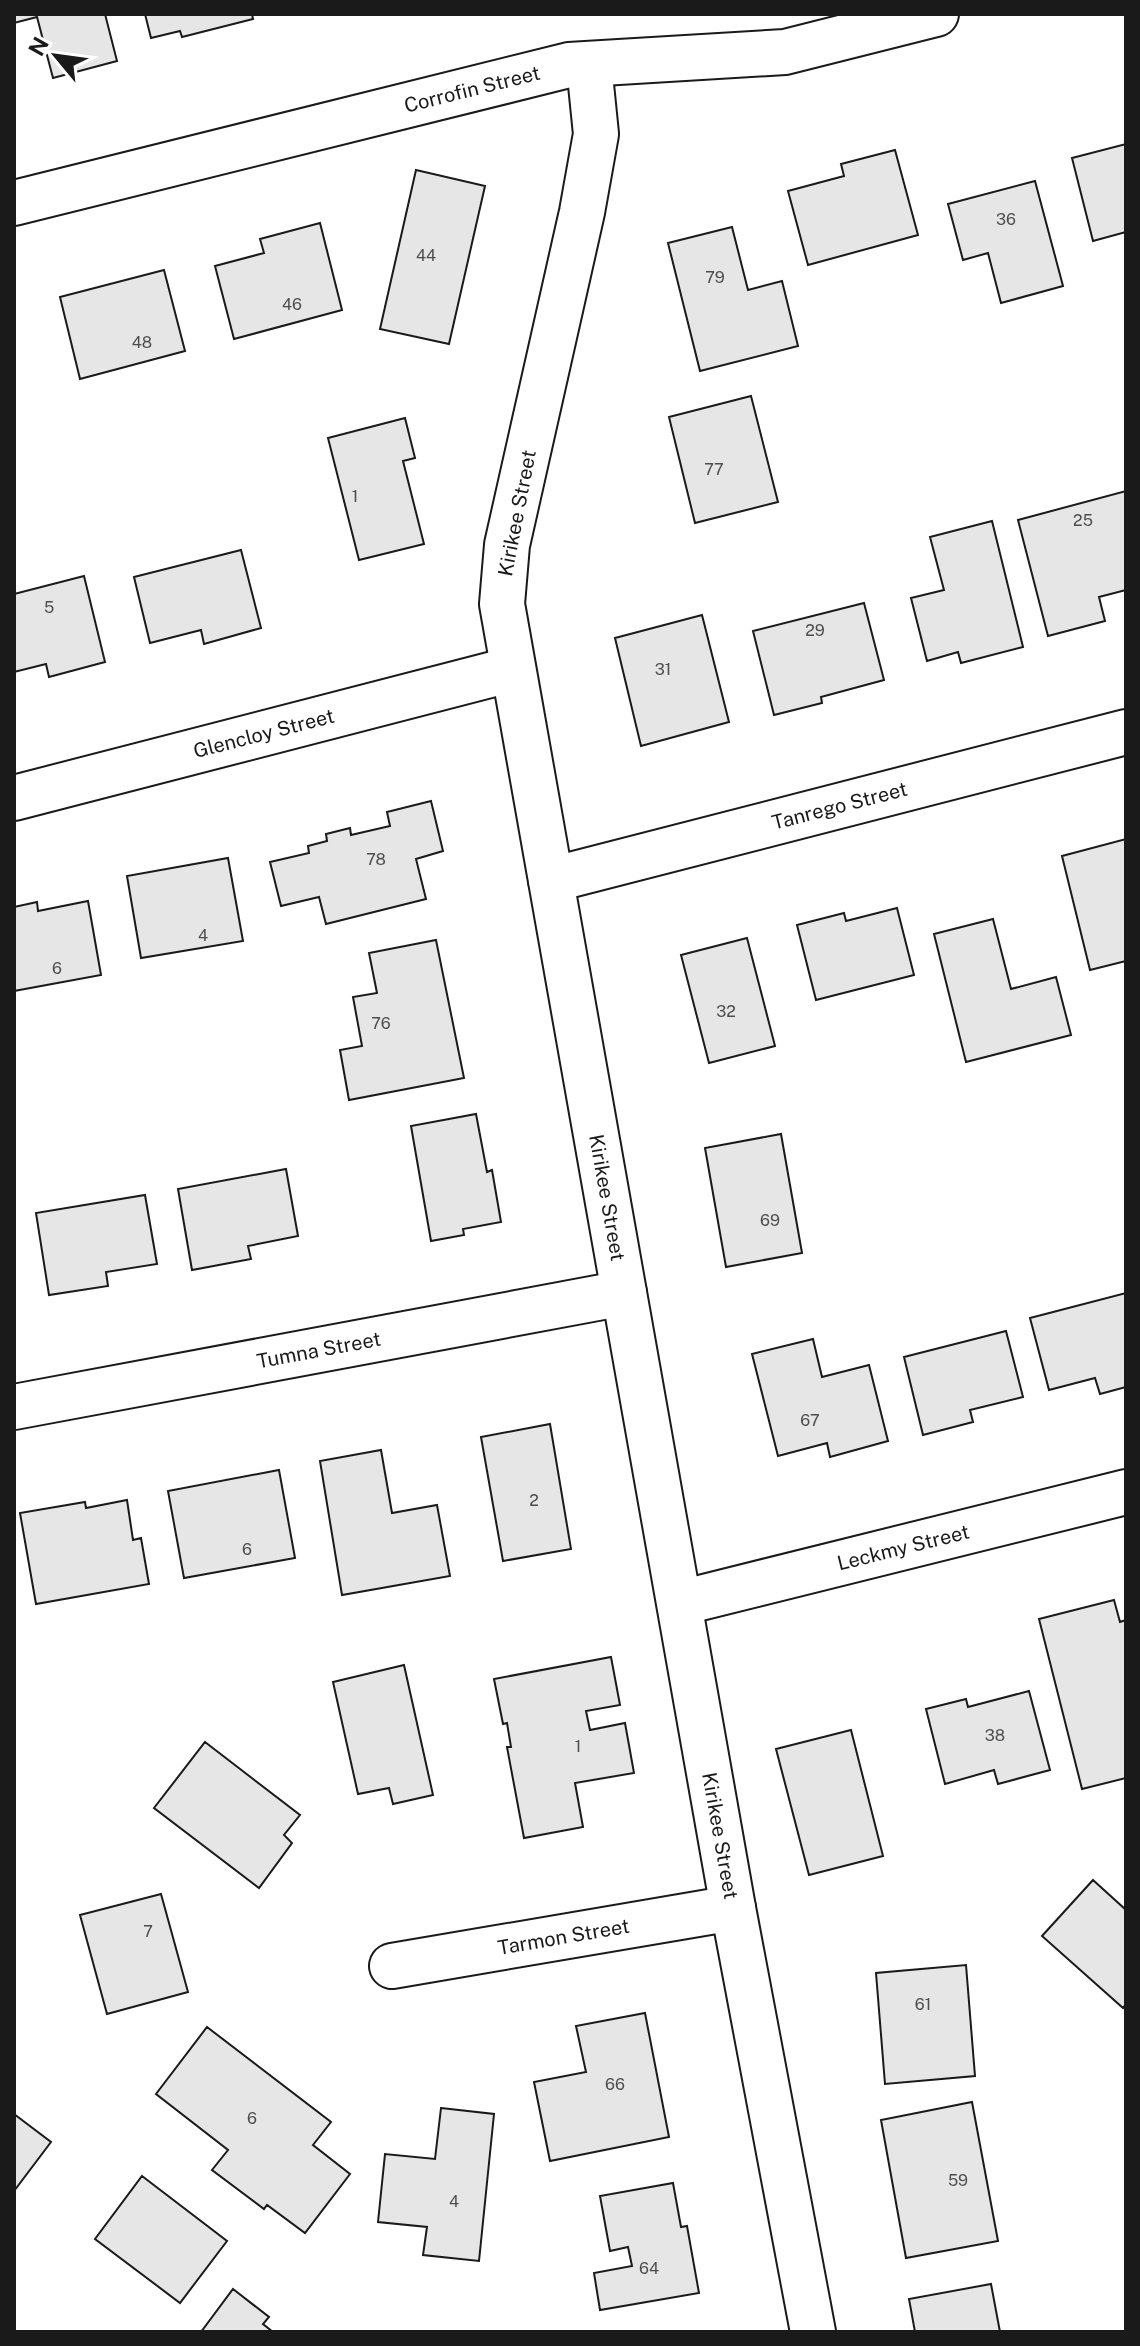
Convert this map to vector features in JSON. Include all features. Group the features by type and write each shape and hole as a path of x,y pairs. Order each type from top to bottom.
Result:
{"street":[{"name":"Corrofin Street","path":"14,203 569,65 785,52 936,14"},
{"name":"Kirikee Street","path":"589,65 596,134 507,545 502,604 733,1908 813,2332"},
{"name":"Glencloy Street","path":"14,798 513,669"},
{"name":"Tanrego Street","path":"551,880 1126,732"},
{"name":"Tumna Street","path":"14,1407 624,1293"},
{"name":"Leckmy Street","path":"680,1603 1126,1492"},
{"name":"Tarmon Street","path":"392,1966 733,1908"}],"building":[{"path":"14,14 105,14 117,61 53,78 37,17 14,23"},
{"path":"145,14 252,14 253,19 182,37 180,31 151,38"},
{"path":"1126,144 1126,232 1093,241 1072,158"},
{"path":"895,150 918,235 808,265 788,191 844,176 841,164"},
{"path":"416,170 485,186 449,344 380,329"},
{"path":"1035,181 1063,286 1001,303 988,253 963,260 948,204"},
{"path":"320,223 342,310 234,339 215,266 264,253 260,239"},
{"path":"732,227 748,290 782,281 798,346 700,371 668,243"},
{"path":"164,270 185,351 80,379 60,297"},
{"path":"751,396 778,502 695,523 669,417"},
{"path":"405,418 415,458 403,461 424,544 359,560 328,438"},
{"path":"1126,491 1126,590 1099,597 1105,621 1048,636 1018,520"},
{"path":"992,521 1023,647 961,663 958,652 927,661 911,598 944,590 930,537"},
{"path":"241,550 261,628 204,644 201,630 150,643 134,577"},
{"path":"84,576 105,662 49,677 46,664 14,672 14,594"},
{"path":"864,603 884,680 821,697 822,703 774,715 753,631"},
{"path":"702,615 729,722 641,746 615,638"},
{"path":"431,801 443,851 416,859 426,899 326,924 319,897 281,906 270,862 309,853 308,846 327,841 326,834 350,828 351,835 390,826 387,812"},
{"path":"1126,839 1126,961 1090,970 1062,856"},
{"path":"228,858 243,941 141,958 127,876"},
{"path":"88,901 101,975 14,991 14,907 37,902 38,911"},
{"path":"897,908 914,975 816,1000 797,925 844,913 846,921"},
{"path":"993,919 1011,989 1056,977 1071,1035 966,1062 934,934"},
{"path":"747,938 775,1046 709,1063 681,955"},
{"path":"436,940 464,1078 349,1100 340,1050 362,1046 353,997 377,993 369,953"},
{"path":"476,1114 487,1172 492,1170 501,1222 463,1229 464,1235 431,1241 411,1126"},
{"path":"781,1134 802,1253 726,1267 705,1148"},
{"path":"286,1169 298,1236 248,1246 251,1259 192,1270 178,1189"},
{"path":"145,1195 157,1264 106,1272 108,1286 49,1295 36,1213"},
{"path":"1126,1293 1126,1387 1100,1394 1095,1378 1049,1390 1030,1318"},
{"path":"1006,1331 1023,1397 970,1410 973,1422 923,1435 904,1357"},
{"path":"813,1339 822,1377 869,1365 888,1441 830,1457 827,1443 778,1456 752,1354"},
{"path":"550,1424 571,1549 503,1561 481,1437"},
{"path":"381,1450 392,1513 437,1505 450,1576 342,1595 320,1461"},
{"path":"279,1470 295,1558 184,1578 168,1491"},
{"path":"127,1500 133,1540 141,1538 149,1584 36,1604 20,1513 85,1502 86,1508"},
{"path":"1114,1600 1120,1622 1126,1620 1126,1778 1082,1789 1039,1619"},
{"path":"611,1657 620,1705 586,1711 590,1730 625,1723 634,1773 575,1783 583,1827 524,1838 507,1747 511,1747 507,1723 503,1724 494,1679"},
{"path":"404,1665 433,1795 393,1804 389,1788 358,1794 333,1682"},
{"path":"1029,1691 1050,1770 998,1784 994,1770 945,1784 926,1709 966,1699 968,1707"},
{"path":"851,1730 883,1856 809,1875 776,1749"},
{"path":"205,1742 300,1815 284,1835 292,1843 259,1888 154,1808"},
{"path":"1093,1880 1126,1910 1126,2004 1123,2008 1042,1936"},
{"path":"161,1894 188,1992 107,2014 80,1915"},
{"path":"966,1965 975,2076 885,2084 876,1973"},
{"path":"645,2013 669,2137 550,2161 534,2082 586,2072 576,2026"},
{"path":"207,2027 331,2122 313,2145 350,2174 305,2233 267,2205 264,2209 212,2170 228,2150 156,2094"},
{"path":"972,2102 998,2241 906,2258 881,2120"},
{"path":"441,2108 494,2114 479,2261 423,2255 427,2227 378,2222 385,2154 435,2159"},
{"path":"14,2114 51,2142 14,2191"},
{"path":"142,2176 227,2241 180,2303 95,2239"},
{"path":"673,2183 681,2227 687,2226 699,2293 600,2310 594,2273 632,2266 628,2247 610,2251 600,2196"},
{"path":"991,2284 1000,2332 915,2332 909,2299"},
{"path":"233,2289 269,2317 263,2324 273,2332 201,2332"}]}
